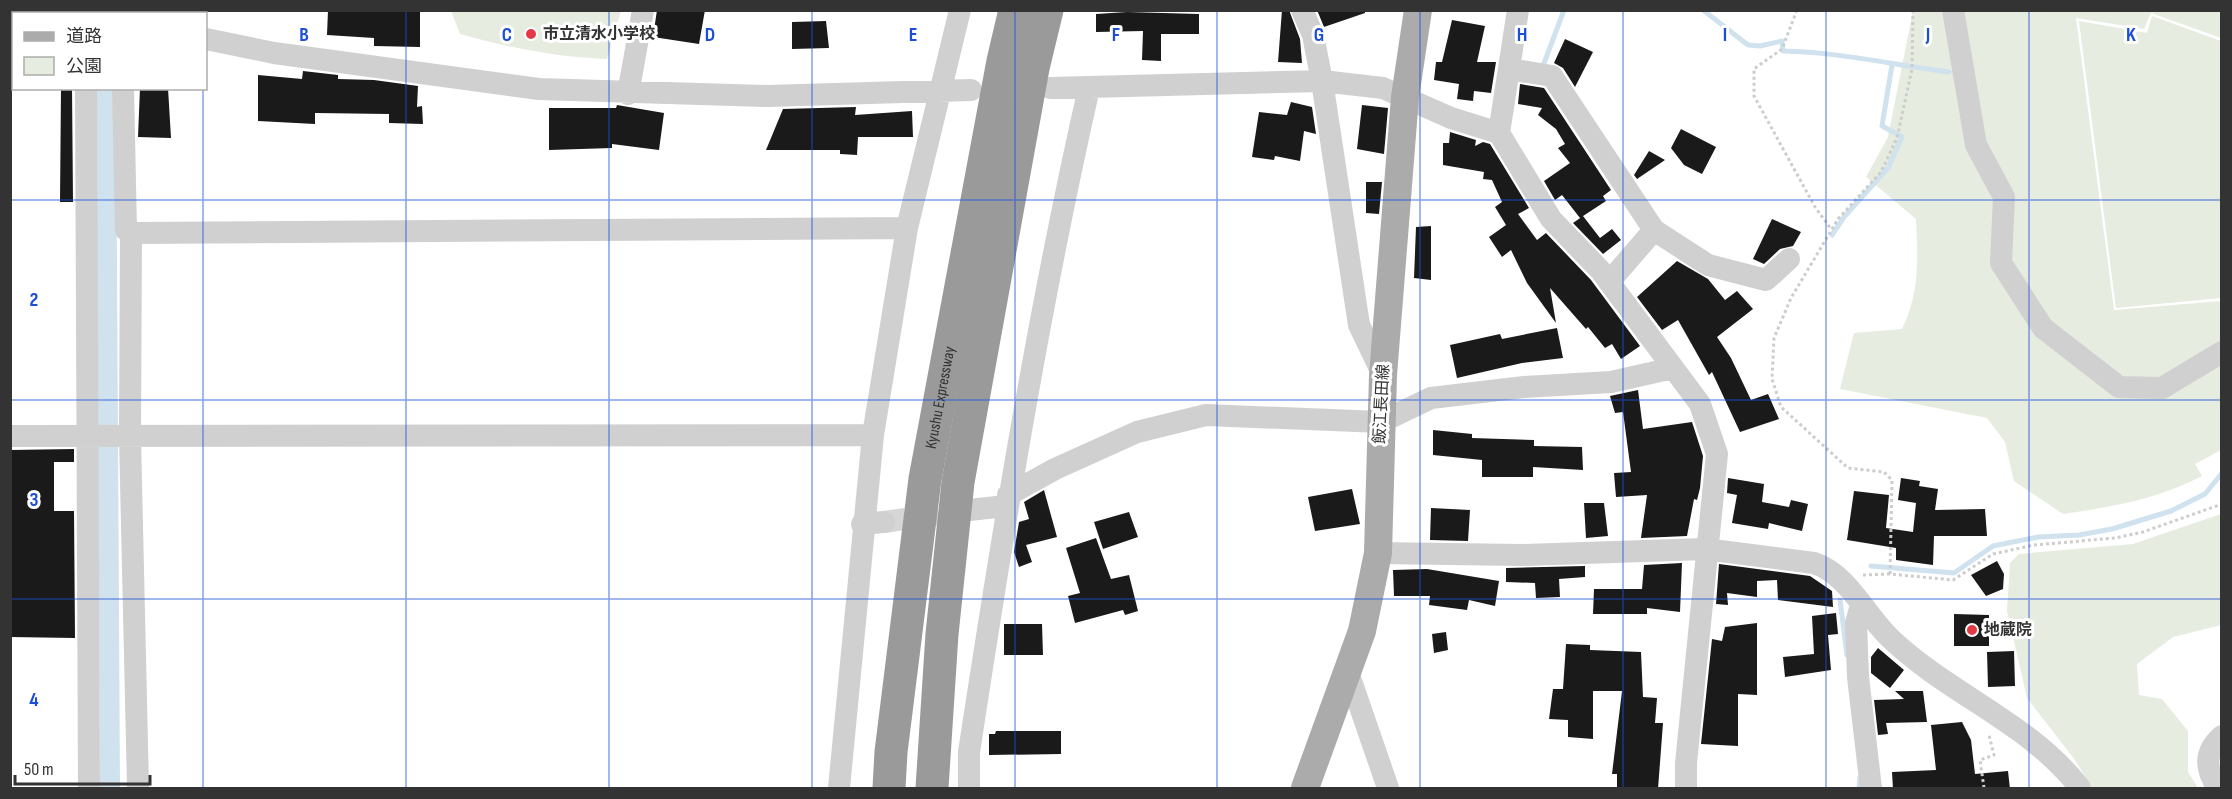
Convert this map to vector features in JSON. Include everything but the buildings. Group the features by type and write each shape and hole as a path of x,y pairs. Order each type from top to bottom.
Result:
{"highway":[{"name":"Kyushu Expressway","path":"889,789 891,752 925,479 1003,61 1015,10"},
{"name":"Kyushu Expressway","path":"932,789 942,634 958,482 1033,68 1047,10"},
{"path":"942,634 944,789"}],"main road":[{"name":"飯江長田線","path":"1305,789 1362,632 1377,552 1383,375 1405,97 1418,10"}],"street":[{"path":"628,94 643,10"},
{"path":"839,789 873,523 873,435 907,228 943,90 960,10"},
{"path":"1302,10 1313,35 1322,81 1359,325 1383,375"},
{"path":"1518,10 1499,133 1551,219 1609,282 1700,404 1717,454 1705,549 1686,763 1686,789"},
{"path":"1953,10 1976,145 2004,197 2001,263 2043,328 2119,387 2163,388 2222,352"},
{"path":"207,39 274,53 539,89 628,94 767,96 971,90"},
{"path":"1509,69 1552,76 1654,230 1708,265 1766,280 1790,259"},
{"path":"1050,88 1322,81 1383,88 1451,118 1499,133"},
{"path":"969,789 969,753 1007,500 1066,186 1089,88"},
{"path":"86,90 89,789"},
{"path":"123,90 126,230 131,233 907,228"},
{"path":"1609,282 1654,230"},
{"path":"131,233 130,438 138,789"},
{"path":"969,510 1007,500 1055,469 1137,432 1206,415 1381,422 1431,399 1524,387 1611,382 1673,368"},
{"path":"10,436 130,438 873,435"},
{"path":"1377,552 1521,555 1705,549 1814,563 1827,567 1838,577 1879,628 1913,660 2040,745 2080,789"},
{"path":"1861,605 1856,623 1858,677 1871,789"},
{"path":"1348,672 1388,789"},
{"path":"2218,789 2210,777 2207,763 2211,746 2222,736"}],"path":[{"path":"1797,10 1782,49 1754,69 1754,96 1815,207 1832,230"},
{"path":"1890,574 1892,480 1884,472 1848,468 1781,407 1772,379 1774,338 1791,298 1838,219 1881,172 1897,138 1912,69 1913,10"},
{"path":"1838,577 1890,574 1953,580 1993,554 2034,545 2115,538 2143,532 2222,504"},
{"path":"1984,789 1980,760 1994,755 1991,738 1986,731"}],"green space":[{"path":"451,11 621,11 607,59 533,51 460,34"},
{"path":"1913,11 2221,11 2221,38 2151,13 2144,29 2076,18 2114,310 2221,301 2221,450 2195,464 2202,476 2152,496 2063,514 2014,481 2005,442 1987,418 1840,389 1854,333 1902,329 1915,288 1916,219 1866,177 1888,137"},
{"path":"2152,16 2221,41 2221,298 2116,308 2079,21 2147,33"},
{"path":"2221,514 2221,625 2173,637 2137,664 2139,695 2162,699 2188,731 2188,772 2198,788 2092,788 2075,760 2027,698 2007,611 2010,563 2019,554 2133,544"}],"waterway":[{"path":"1543,66 1564,10"},
{"path":"1703,10 1748,45 1760,46 1782,41 1783,51 1846,56 1949,72"},
{"path":"1832,235 1844,217 1888,168 1902,137 1882,126 1892,65"},
{"path":"106,90 110,788"},
{"path":"1871,566 1954,573 1993,546 2038,537 2079,535 2112,529 2171,511 2205,494 2222,473"},
{"path":"1840,600 1847,655"},
{"path":"1859,788 1860,777"}],"tunnel":[{"path":"884,522 969,510"}],"place":[{"name":"市立清水小学校","path":"531,34"},
{"name":"地蔵院","path":"1972,630"}]}
